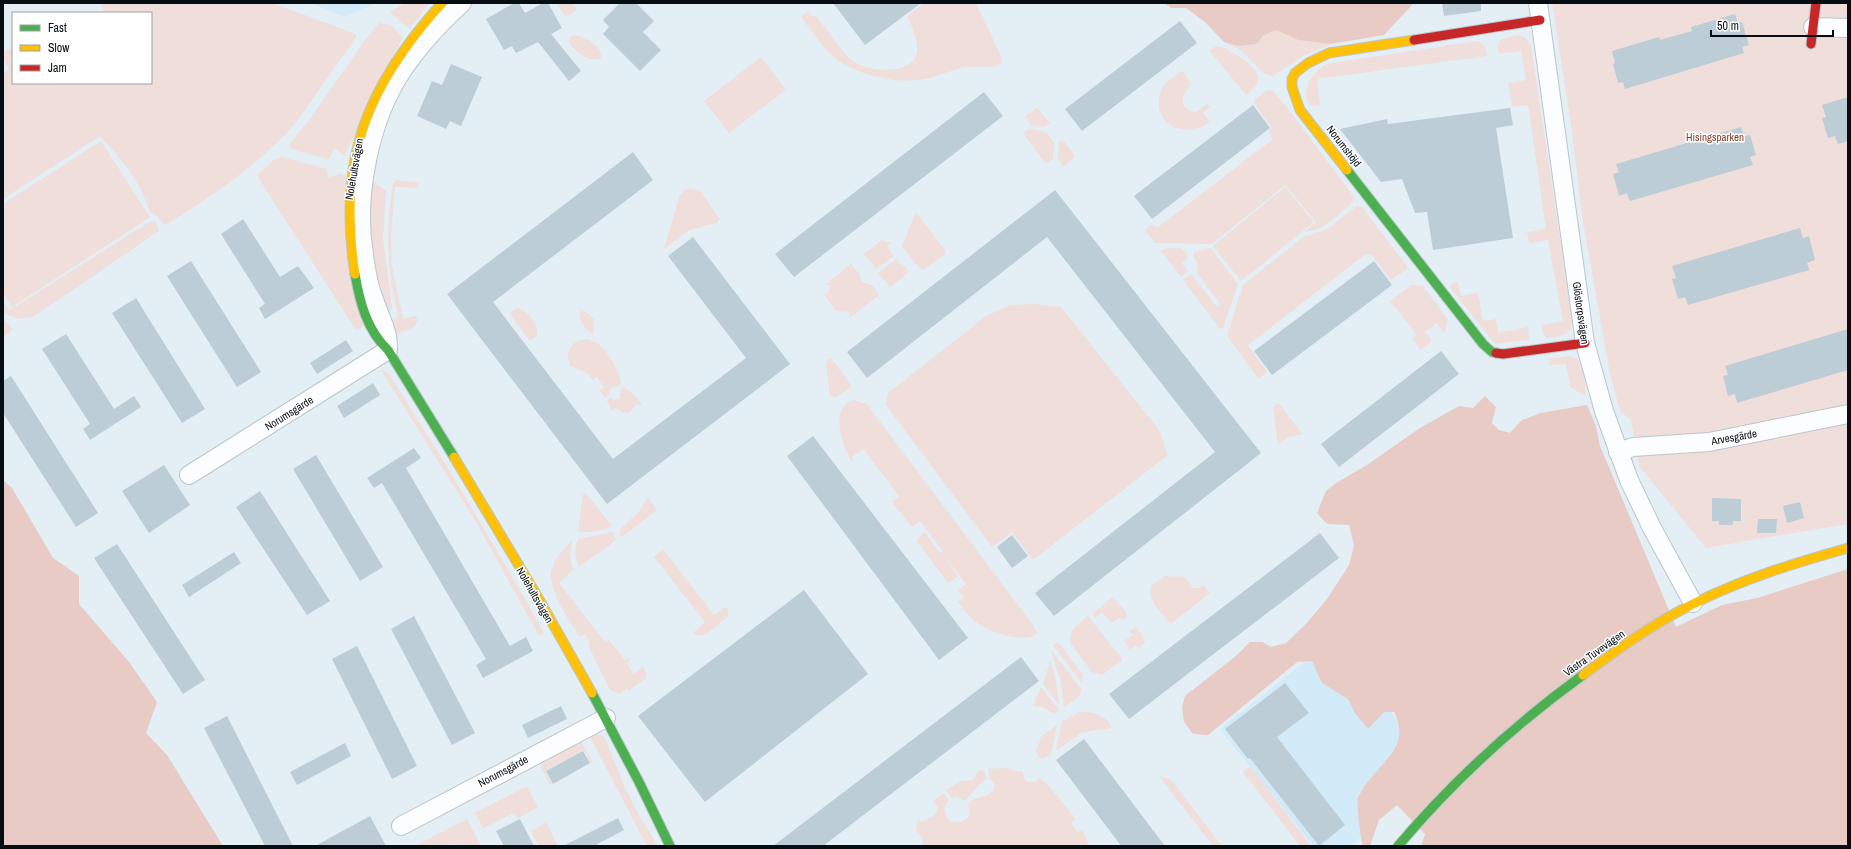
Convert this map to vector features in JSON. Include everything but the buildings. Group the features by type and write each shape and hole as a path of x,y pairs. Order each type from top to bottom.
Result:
{"street":[{"name":"Nolehultsvägen","path":"442,3 406,42 390,66 374,95 357,142 351,176 348,210 348,233 352,260 364,309 374,335 388,350 468,478 606,718 639,781 670,846"},
{"name":"Nolehultsvägen","path":"388,350 386,330 378,312 369,283 361,224 366,170 371,144 386,100 402,71 421,45 462,3"},
{"path":"1816,3 1812,36 1848,28"},
{"name":"Glöstorpsvägen","path":"1539,11 1585,343 1590,366 1618,452 1638,500 1693,603"},
{"name":"Norumshöjd","path":"1539,11 1329,54 1308,62 1296,72 1291,81 1292,94 1300,110 1483,344 1492,352 1503,354 1585,343"},
{"name":"Norumsgärde","path":"189,475 388,350"},
{"name":"Arvesgärde","path":"1618,452 1633,447 1709,442 1848,414"},
{"name":"Västra Tuvevägen","path":"1398,846 1441,796 1530,715 1599,663 1662,621 1693,603 1730,586 1848,548"},
{"name":"Norumsgärde","path":"401,826 606,718"}],"shaded area":[{"path":"310,3 376,3 346,17"},
{"path":"1164,3 1414,3 1384,35 1331,44 1298,40 1276,30 1264,35 1256,44 1238,46 1224,42 1205,22 1186,8 1171,8"},
{"path":"1485,396 1496,407 1492,423 1499,430 1510,433 1522,420 1541,413 1587,405 1596,426 1600,446 1676,627 1722,605 1757,598 1848,569 1848,846 1421,846 1425,834 1397,805 1379,820 1370,846 1363,846 1358,814 1358,798 1364,787 1386,761 1397,744 1399,724 1394,712 1384,712 1368,729 1355,713 1348,699 1322,683 1312,661 1297,662 1208,735 1193,734 1184,722 1182,707 1185,696 1236,656 1250,642 1262,642 1271,647 1286,643 1306,624 1327,599 1349,565 1354,545 1349,525 1327,524 1317,513 1326,491 1336,483 1367,465 1420,428 1459,406 1473,408"},
{"path":"3,480 12,488 53,558 79,576 79,604 129,662 157,702 146,733 167,755 223,846 3,846"},
{"path":"1336,637 1413,742 1364,835 1350,846 1313,846 1220,729"}],"green space":[{"path":"99,3 272,3 356,34 356,37 295,124 281,139 250,167 217,192 165,225 154,213 150,213 142,192 130,172 100,136 3,199 3,73 9,69 3,59 3,53 12,48 12,84 152,84 152,12 104,12"},
{"path":"405,3 429,3 410,29 390,12"},
{"path":"557,3 573,3 577,10 565,17"},
{"path":"924,3 976,3 1002,58 1001,64 994,66 965,67 930,78 918,80 908,81 887,79 853,69 836,59 822,45 801,17 808,11 811,16 816,16 840,48 856,63 873,69 894,69 904,67 912,62 916,55 916,38 907,16"},
{"name":"Hisingsparken","path":"1552,3 1848,3 1848,524 1706,548 1639,466 1631,420 1620,411 1610,374 1582,216 1572,131"},
{"path":"379,23 390,25 403,37 344,156 334,148 330,158 326,159 291,149 289,145 291,142 310,119 365,40"},
{"path":"1276,30 1298,40 1331,44 1303,56 1273,76 1265,74 1241,50 1224,42 1238,46 1256,44 1264,35"},
{"path":"574,35 587,40 596,46 601,54 601,58 592,59 582,56 574,49 569,41 570,37"},
{"path":"1519,35 1526,38 1531,46 1572,320 1572,325 1568,332 1561,336 1552,338 1547,338 1543,334 1541,325 1563,321 1548,240 1529,243 1527,232 1546,229 1528,105 1512,106 1508,83 1526,80 1521,51 1499,54 1498,44 1501,39"},
{"path":"1478,41 1485,46 1487,56 1317,79 1320,106 1310,105 1307,99 1306,93 1309,82 1316,72 1326,64"},
{"path":"1217,46 1222,47 1242,58 1253,68 1256,73 1258,81 1254,88 1246,95 1209,50"},
{"path":"761,57 786,90 729,133 704,101"},
{"path":"1182,71 1192,84 1183,96 1183,104 1186,108 1196,112 1207,104 1210,107 1203,113 1210,122 1202,127 1185,130 1177,128 1163,119 1160,111 1160,92 1167,82"},
{"path":"1267,90 1273,91 1285,105 1354,197 1353,202 1337,216 1318,229 1305,231 1316,222 1285,185 1212,244 1155,243 1145,230 1152,224 1157,228 1273,139 1268,131 1272,128 1254,101"},
{"path":"1037,108 1050,123 1045,127 1032,126 1025,117"},
{"path":"1029,129 1046,132 1054,142 1053,159 1046,164 1025,136 1024,133"},
{"path":"1063,140 1073,153 1074,158 1063,167 1058,159 1059,141"},
{"path":"101,141 150,217 12,307 3,294 3,204"},
{"path":"282,157 327,169 328,178 340,174 346,176 365,326 356,330 259,179 258,174 275,159"},
{"path":"368,177 386,191 383,239 392,308 388,315 371,271"},
{"path":"396,180 419,183 418,188 395,187 391,239 392,266 403,319 416,316 418,320 414,327 398,334 396,334 391,322 398,315 391,281 388,249 390,201 393,183"},
{"path":"1285,187 1314,222 1241,281 1213,246"},
{"path":"690,188 700,191 720,219 716,223 689,230 664,249 679,197 684,190"},
{"path":"1357,206 1362,207 1407,266 1407,269 1391,280 1371,254 1366,254 1248,345 1267,372 1259,378 1257,377 1227,336 1243,285 1303,237 1326,230"},
{"path":"916,212 945,250 945,254 923,270 919,268 902,246"},
{"path":"151,221 156,222 159,231 33,317 18,319 3,313 3,302 10,310"},
{"path":"882,240 891,243 887,246 894,256 876,269 864,254"},
{"path":"1167,248 1181,248 1188,255 1187,259 1182,263 1188,271 1181,277 1161,251"},
{"path":"1210,248 1238,284 1223,328 1220,329 1183,280 1191,274 1217,307 1221,305 1197,273 1198,264 1193,256 1194,252"},
{"path":"896,259 903,267 905,266 909,272 890,287 878,273"},
{"path":"851,264 860,275 862,282 872,285 879,295 849,317 850,312 836,311 824,294 828,294 830,285 825,285"},
{"path":"1456,281 1458,283 1461,296 1478,293 1483,321 1496,319 1498,333 1528,327 1529,340 1495,344 1449,286"},
{"path":"1411,285 1423,286 1448,320 1446,330 1443,332 1437,323 1425,332 1431,339 1430,343 1421,350 1412,339 1417,335 1390,301"},
{"path":"1035,304 1061,307 1159,430 1168,455 1033,560 1012,532 992,547 886,405 888,393 986,316 1010,305"},
{"path":"517,308 525,311 529,315 537,328 537,336 530,341 509,313"},
{"path":"580,310 594,318 593,334 582,324"},
{"path":"3,319 13,329 3,338"},
{"path":"588,339 603,348 620,376 620,385 611,388 609,395 605,398 599,390 604,387 597,377 593,380 587,373 571,366 569,361 568,356 570,347 577,342"},
{"path":"1569,356 1578,359 1584,377 1585,396 1570,387 1566,364 1549,364 1549,359"},
{"path":"829,358 831,358 851,385 850,388 835,398 830,395 826,364"},
{"path":"381,370 389,374 429,438 488,535 544,633 539,636 476,522"},
{"path":"624,387 638,398 642,406 637,404 629,413 615,408 612,411 607,401 610,397 615,400 620,398 621,389"},
{"path":"855,400 866,403 1033,625 1037,633 1026,638 1018,638 992,631 980,625 958,602 964,598 958,590 966,584 949,562 962,551 948,562 958,576 948,583 916,540 925,532 940,553 943,551 920,521 912,527 892,502 899,496 863,449 852,457 854,460 852,461 848,455 841,437 840,418 842,410 847,403"},
{"path":"1278,404 1302,434 1287,438 1279,444 1273,408"},
{"path":"585,492 612,526 595,532 578,531 583,494"},
{"path":"648,498 657,510 622,537 619,535 625,524 641,509"},
{"path":"613,532 616,539 609,546 579,567 576,553 578,539"},
{"path":"572,541 570,556 573,570 559,583 605,642 609,640 625,660 629,657 631,659 626,663 634,674 643,667 646,673 646,678 629,691 627,689 619,694 610,690 588,645 590,642 585,634 580,637 571,624 554,591 551,575 553,566 561,552"},
{"path":"663,549 714,615 726,607 727,608 727,617 706,634 697,635 693,633 705,622 654,557"},
{"path":"1165,576 1180,576 1187,579 1192,588 1198,588 1203,585 1210,593 1171,624 1156,607 1150,592 1151,586"},
{"path":"1113,597 1125,611 1127,617 1122,620 1120,618 1111,623 1102,612 1095,618 1092,614"},
{"path":"1088,616 1123,660 1102,675 1092,672 1071,644 1070,639 1072,631"},
{"path":"1136,627 1143,636 1145,642 1139,648 1136,645 1130,650 1124,641 1133,635 1130,631"},
{"path":"1058,642 1083,675 1082,683 1053,645"},
{"path":"1051,650 1081,689 1080,695 1064,708 1061,682"},
{"path":"1050,661 1055,675 1059,705 1043,684"},
{"path":"1041,687 1059,711 1054,714 1043,707 1033,706"},
{"path":"1080,712 1089,712 1102,716 1111,726 1110,729 1081,733 1056,751 1062,721"},
{"path":"1057,725 1051,755 1043,759 1039,758 1036,750 1041,737"},
{"path":"591,735 601,735 606,740 624,786 641,819 658,846 647,846 590,737"},
{"path":"580,739 592,762 591,763 584,750 545,771 552,784 550,784 541,768 540,763"},
{"path":"1250,766 1311,846 1300,846 1243,772"},
{"path":"1005,768 1023,772 1024,779 1027,782 1035,782 1039,778 1048,785 1076,819 1071,823 1078,832 1083,830 1089,846 922,846 923,838 916,832 917,820 922,822 935,815 938,808 933,801 943,793 949,800 944,809 947,818 953,822 962,822 970,814 968,804 976,798 990,793 994,789 995,785 990,779 988,769"},
{"path":"985,770 986,779 965,800 957,797 952,798 946,790 960,781 973,780 978,771"},
{"path":"1159,776 1171,780 1222,846 1213,846"},
{"path":"527,786 538,807 518,818 514,813 483,828 475,813"},
{"path":"467,819 481,846 465,846 464,844 457,846 454,844 449,846 415,846"},
{"path":"546,822 558,846 538,846 531,831"}],"traffic: fast":[{"path":"1347,170 1483,344 1492,352 1496,353"},
{"path":"355,274 362,306 370,325 375,334 388,350 454,457"},
{"path":"1398,846 1440,799 1485,755 1557,694 1583,675"},
{"path":"592,693 639,782 670,846"}],"traffic: slow":[{"path":"355,274 350,233 350,196 355,161 363,128 376,96 394,65 416,34 442,3"},
{"path":"1347,170 1300,110 1292,87 1292,79 1295,73 1308,63 1329,53 1414,40"},
{"path":"454,457 536,594 592,693"},
{"path":"1583,675 1650,628 1679,611 1712,595 1769,572 1848,548"}],"traffic: jam":[{"path":"1811,44 1816,3"},
{"path":"1414,40 1540,20"},
{"path":"1496,353 1503,354 1585,343"}]}
